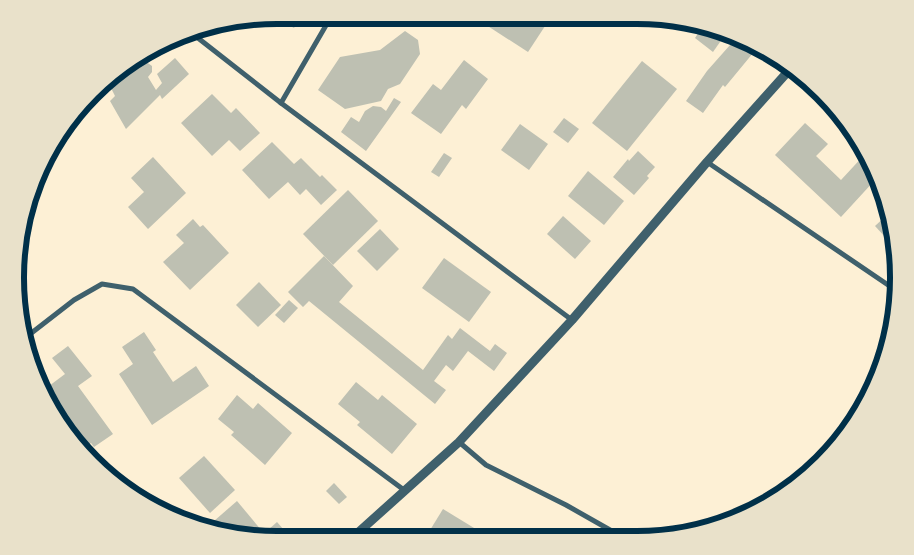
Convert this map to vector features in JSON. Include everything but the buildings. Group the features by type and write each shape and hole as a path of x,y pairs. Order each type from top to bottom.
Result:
{"street":[{"path":"281,103 327,24"},
{"path":"196,37 281,103 572,320"},
{"path":"360,531 459,442 572,320 707,162 787,73"},
{"path":"707,162 890,286"},
{"path":"30,333 74,300 102,284 134,289 404,490"},
{"path":"459,442 486,465 566,505 612,531"}]}
